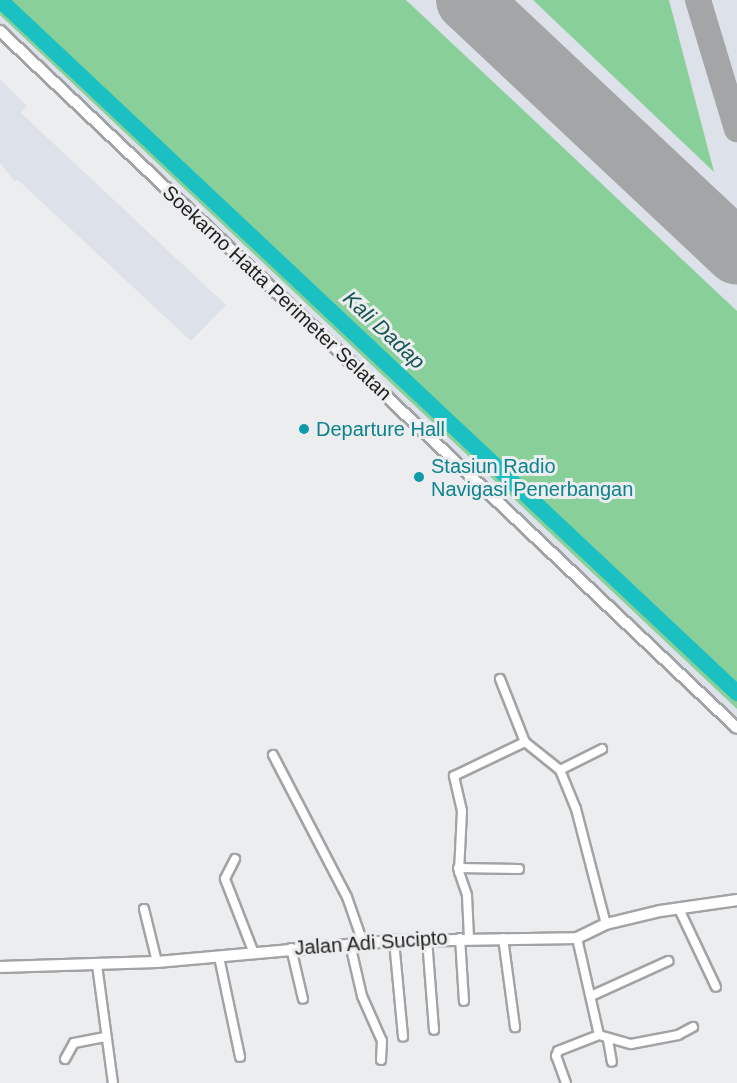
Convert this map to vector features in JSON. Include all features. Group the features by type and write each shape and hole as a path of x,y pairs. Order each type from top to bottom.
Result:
{"main road":[{"name":"Soekarno Hatta Perimeter Selatan","path":"0,31 737,728"},
{"name":"Jalan Adi Sucipto","path":"0,967 157,962 219,957 253,951 427,939 577,938 606,924 737,900"}],"street":[{"path":"500,679 525,742 560,770 576,809 606,924"},
{"path":"464,1001 467,895 458,868 462,811 455,774 525,742"},
{"path":"560,770 602,749"},
{"path":"273,755 346,897 363,943"},
{"path":"235,859 226,870 225,879 253,951"},
{"path":"458,868 519,869"},
{"path":"144,909 157,962"},
{"path":"679,909 716,987"},
{"path":"503,938 515,1027"},
{"path":"577,938 599,1035 608,1040 643,1043 693,1027"},
{"path":"427,939 434,1030"},
{"path":"394,941 404,1037"},
{"path":"350,944 362,996 382,1041 381,1060"},
{"path":"291,948 303,999"},
{"path":"219,957 240,1058"},
{"path":"591,996 668,962"},
{"path":"97,965 113,1083"},
{"path":"566,1083 558,1051 599,1035"},
{"path":"65,1059 74,1043 106,1037"},
{"path":"608,1040 612,1062"}],"shaded area":[{"path":"0,0 737,0 737,721 0,25"},
{"path":"0,79 27,106 21,113 226,305 191,341 18,180 14,181 0,163"}],"green space":[{"path":"0,0 406,0 737,311 737,709 0,15"},
{"path":"533,0 669,0 714,172"}],"waterway":[{"name":"Kali Dadap","path":"0,0 737,693"}],"taxiway":[{"path":"473,0 505,34"},
{"path":"698,0 737,129"}],"runway":[{"path":"468,0 737,253"}],"place":[{"name":"Departure Hall","path":"304,429"},
{"name":"Stasiun Radio Navigasi Penerbangan","path":"419,477"}]}
